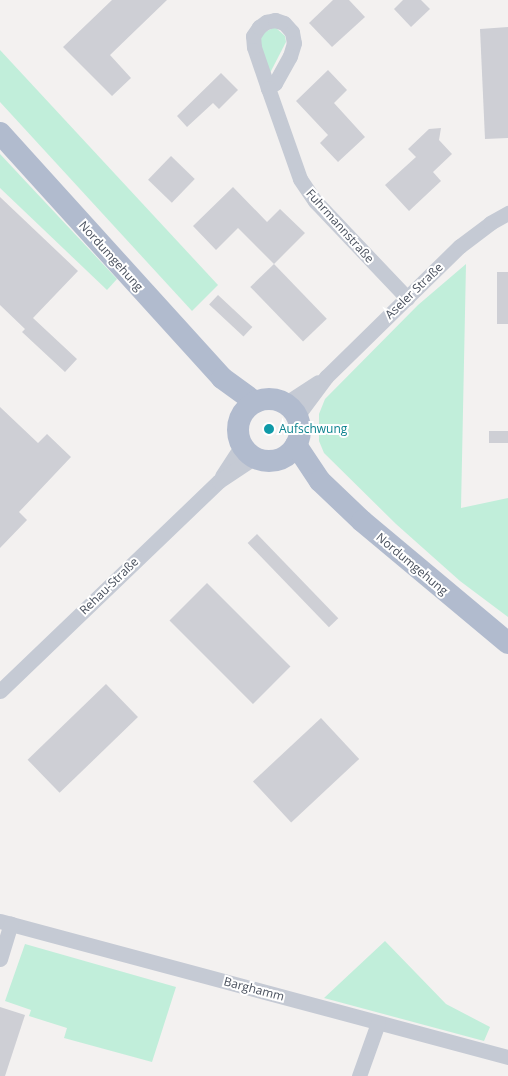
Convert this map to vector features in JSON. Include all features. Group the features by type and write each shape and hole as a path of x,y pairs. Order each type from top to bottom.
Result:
{"main road":[{"name":"Nordumgehung","path":"0,133 222,378 248,410 238,427 248,451"},
{"path":"248,410 274,399 291,409 300,426 289,452 264,460 248,451"},
{"name":"Nordumgehung","path":"289,452 376,534 508,643"}],"street":[{"name":"Fuhrmannstraße","path":"268,88 294,165 308,192 407,298"},
{"name":"Aseler Straße","path":"291,409 460,246 490,223 508,213"},
{"name":"Rehau-Straße","path":"0,691 248,451"},
{"path":"0,958 5,923"},
{"name":"Barghamm","path":"5,923 508,1057"},
{"path":"359,1076 378,1023"}],"green space":[{"path":"275,27 285,36 286,42 270,73 260,44 261,34"},
{"path":"0,50 218,285 192,311 0,102"},
{"path":"0,154 117,279 107,290 0,188"},
{"path":"466,264 461,508 508,498 508,617 460,581 396,524 324,453 319,441 319,414 325,399 418,305"},
{"path":"385,941 446,1004 490,1027 484,1041 324,998"},
{"path":"25,944 176,987 152,1062 64,1038 67,1028 29,1016 31,1010 5,1001"}],"building":[{"path":"112,0 167,0 110,55 131,78 112,96 63,47"},
{"path":"333,0 349,0 365,17 332,47 309,23"},
{"path":"403,0 421,0 430,9 411,27 394,9"},
{"path":"508,27 508,138 485,139 480,29"},
{"path":"328,70 347,90 334,103 365,137 338,162 320,143 328,135 296,101"},
{"path":"221,73 238,90 219,109 213,103 187,127 177,116"},
{"path":"441,128 439,140 452,154 433,172 441,181 409,211 385,185 416,157 408,149 429,129"},
{"path":"171,156 195,179 172,203 148,180"},
{"path":"233,187 267,222 280,209 305,233 274,264 238,228 216,250 193,226"},
{"path":"0,197 78,271 33,318 77,359 65,372 22,332 25,329 0,305"},
{"path":"274,264 327,319 303,342 250,287"},
{"path":"497,272 508,272 508,324 497,324"},
{"path":"218,295 252,327 244,337 209,305"},
{"path":"0,407 38,443 47,434 71,457 19,512 27,520 0,548"},
{"path":"489,431 508,431 508,443 489,443"},
{"path":"257,534 338,618 329,627 248,543"},
{"path":"207,583 290,666 253,704 170,620"},
{"path":"106,684 138,717 60,793 28,760"},
{"path":"321,718 359,759 291,822 253,781"},
{"path":"0,1007 25,1015 5,1076 0,1076"}],"place":[{"name":"Aufschwung","path":"269,429"}]}
